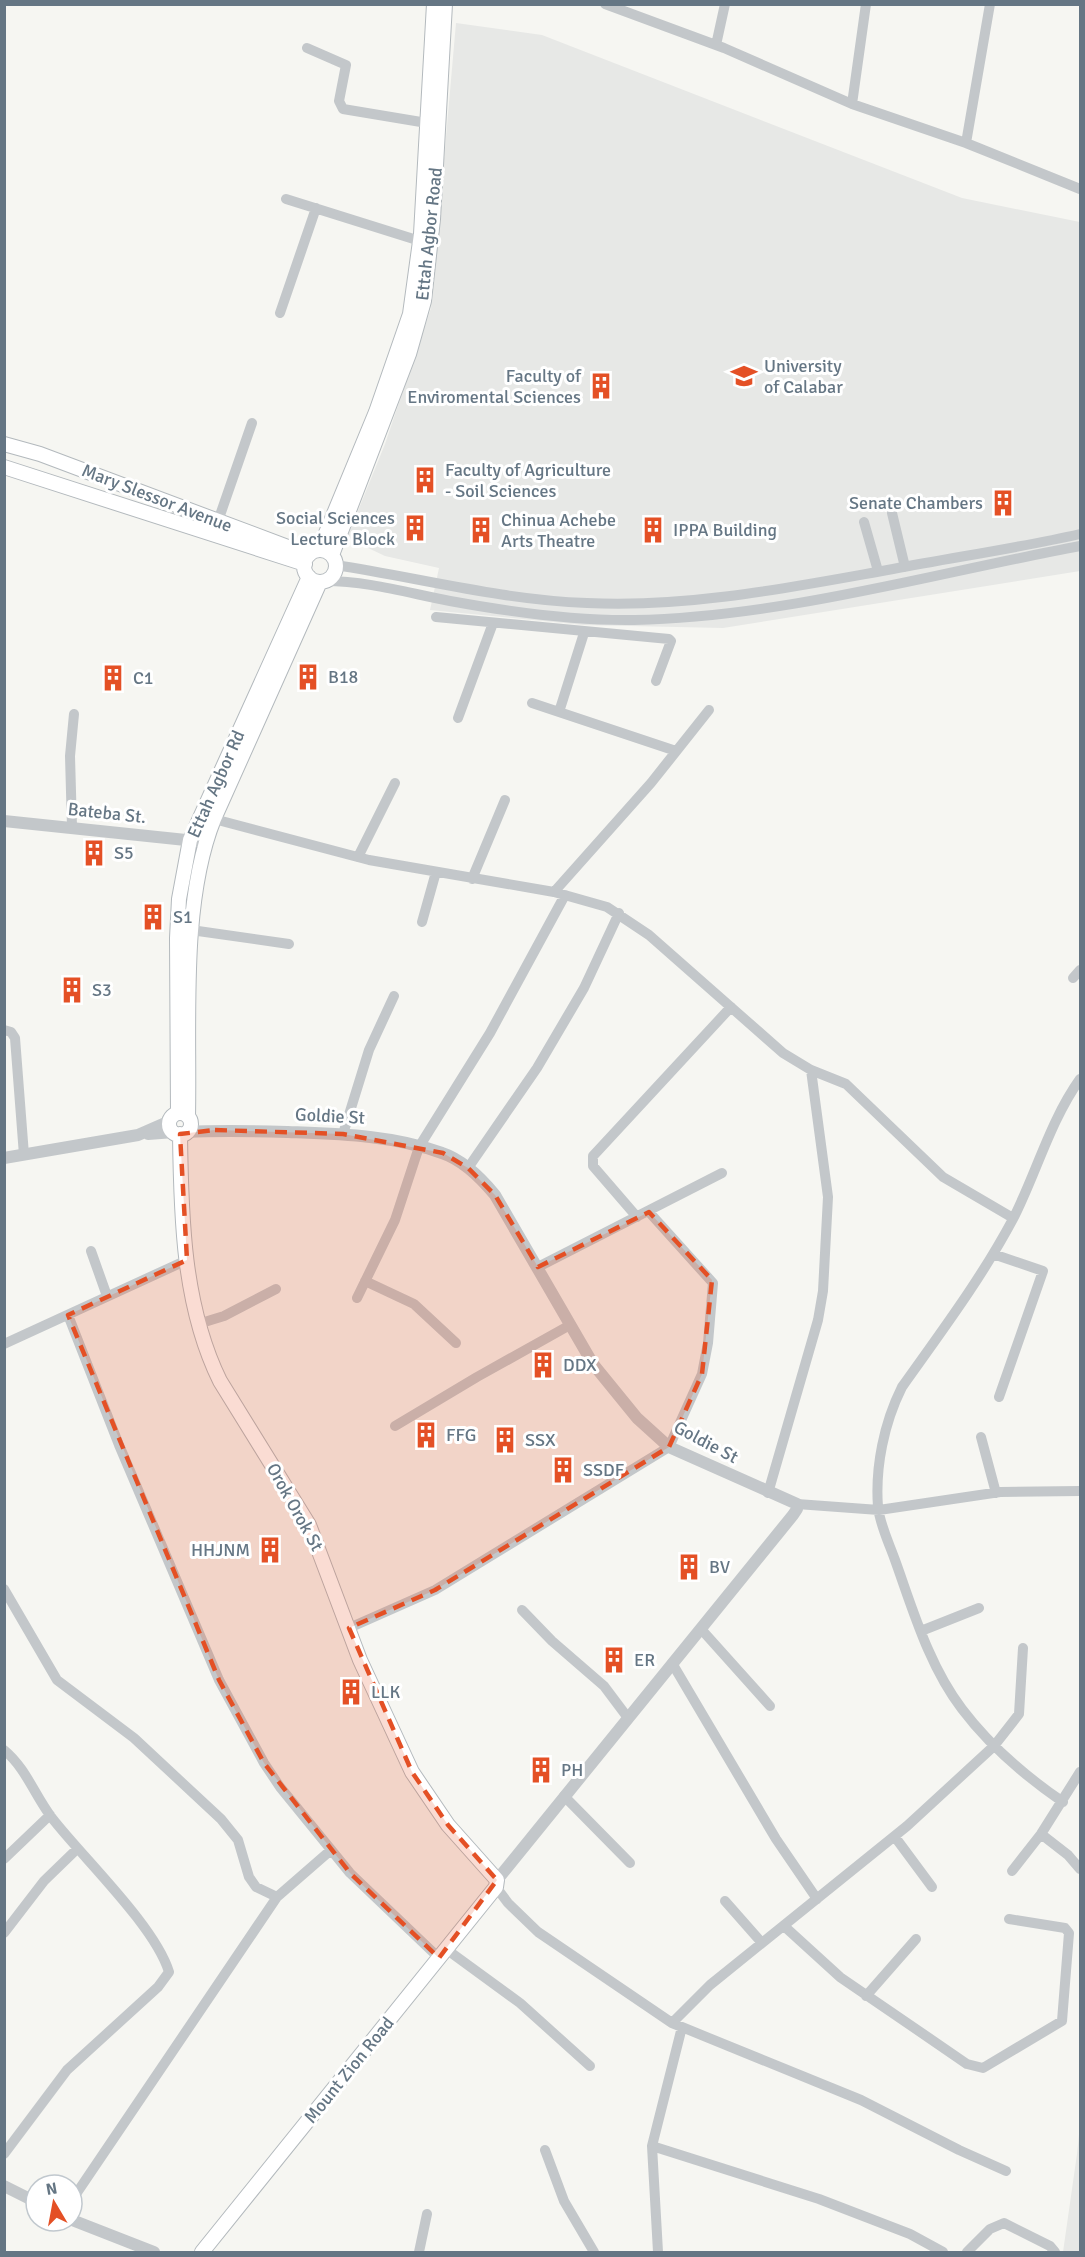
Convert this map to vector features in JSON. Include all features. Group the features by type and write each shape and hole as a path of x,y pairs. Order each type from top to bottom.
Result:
{"main road":[{"name":"Ettah Agbor Road","path":"319,566 401,345 414,292 420,241 434,4"},
{"name":"Ettah Agbor Road","path":"319,566 405,365 424,301 433,219 445,4"},
{"name":"Mary Slessor Avenue","path":"4,444 40,454 218,521 319,566"},
{"name":"Mary Slessor Avenue","path":"4,466 319,566"},
{"name":"Ettah Agbor Rd","path":"181,1124 191,930 205,842 319,566"},
{"name":"Ettah Agbor Rd","path":"181,1124 177,938 179,899 190,840 319,566"},
{"name":"Orok Orok St","path":"181,1124 187,1260 198,1324 208,1358 309,1524 383,1711 412,1772 448,1825 496,1884"},
{"name":"Mount Zion Road","path":"202,2253 496,1884"}],"street":[{"path":"605,4 716,45 852,104 966,142 1080,189"},
{"path":"716,45 725,4"},
{"path":"852,104 866,4"},
{"path":"966,142 990,4"},
{"path":"307,48 347,66 339,101 343,109 427,123"},
{"path":"286,199 420,241"},
{"path":"280,313 316,208"},
{"path":"218,521 252,423"},
{"path":"892,513 905,567"},
{"path":"864,522 878,572"},
{"path":"319,566 488,594 589,604 635,604 713,598 878,572 1080,534"},
{"path":"319,566 372,584 451,601 538,614 634,620 696,617 774,607 1080,546"},
{"path":"436,617 584,633 670,639 656,681"},
{"path":"458,718 493,623"},
{"path":"559,712 584,633"},
{"path":"532,703 676,751"},
{"path":"554,892 709,710"},
{"path":"72,827 70,756 74,714"},
{"path":"358,857 395,783"},
{"path":"472,879 505,800"},
{"path":"214,819 358,857 554,892 600,904 619,913 649,935 783,1053 811,1070 846,1084 943,1177 1013,1218"},
{"name":"Bateba St.","path":"4,820 205,842"},
{"path":"422,922 436,872"},
{"path":"357,1298 395,1220 419,1147 490,1033 565,895"},
{"path":"468,1168 537,1068 578,998 619,913"},
{"path":"191,930 289,944"},
{"path":"343,1134 369,1050 394,996"},
{"path":"637,1217 593,1166 593,1156 639,1109 693,1045 731,1007"},
{"path":"4,1030 11,1032 15,1038 24,1155"},
{"path":"768,1493 818,1320 823,1291 828,1197 811,1070"},
{"path":"1063,1802 1027,1777 994,1746 947,1688 921,1631 879,1510 880,1461 892,1407 902,1387 979,1279 1013,1218 1080,1079"},
{"name":"Goldie St","path":"4,1158 138,1135 181,1124 215,1130 379,1137 443,1153 468,1168 495,1195 570,1325 613,1390 637,1418 669,1447 796,1504"},
{"path":"538,1267 722,1173"},
{"path":"349,1628 435,1590 669,1447 702,1374 708,1342 713,1284 649,1212"},
{"path":"91,1251 107,1296"},
{"path":"993,1254 1043,1271 999,1397"},
{"path":"4,1344 187,1260"},
{"path":"365,1281 414,1304 456,1343"},
{"path":"198,1324 224,1316 276,1289"},
{"path":"68,1315 119,1445 219,1680 280,1787 350,1873 442,1954 520,2003 591,2066"},
{"path":"396,1426 570,1325"},
{"path":"981,1437 996,1492"},
{"path":"1006,2171 959,2150 861,2100 677,2025 538,1932 508,1903 496,1884 564,1796 793,1515 797,1509 796,1504 879,1510 996,1492 1080,1491"},
{"path":"6,1595 57,1680 134,1738 221,1819 238,1840 249,1876 256,1887 277,1897"},
{"path":"921,1631 979,1608"},
{"path":"522,1610 552,1641 604,1686 628,1718"},
{"path":"701,1629 770,1706"},
{"path":"658,2253 652,2145 677,2025 710,1985 895,1837 994,1746 1019,1714 1023,1648"},
{"path":"672,1663 776,1839 817,1899"},
{"path":"4,1750 21,1768 50,1815 148,1934 169,1972 158,1987 67,2070 4,2154"},
{"path":"1012,1871 1063,1802 1080,1772"},
{"path":"564,1796 630,1863"},
{"path":"4,1859 50,1815"},
{"path":"1041,1834 1068,1855 1080,1869"},
{"path":"895,1837 932,1887"},
{"path":"4,1933 44,1881 77,1849"},
{"path":"84,2182 277,1897 331,1850"},
{"path":"725,1901 762,1943"},
{"path":"784,1926 840,1977 976,2068 991,2065 1062,2021 1068,1931 1009,1919"},
{"path":"866,1996 916,1939"},
{"path":"652,2145 819,2199 910,2234 943,2253"},
{"path":"545,2150 564,2201 594,2253"},
{"path":"4,2186 24,2196"},
{"path":"419,2253 427,2214"},
{"path":"967,2253 990,2229 1004,2223 1050,2246 1056,2253"},
{"path":"84,2225 154,2253"}],"highlighted area":[{"path":"215,1130 343,1134 443,1153 468,1168 495,1195 538,1267 649,1212 712,1280 702,1374 669,1447 435,1590 349,1628 412,1772 448,1825 497,1880 439,1958 350,1873 264,1763 219,1680 68,1315 187,1260 180,1134"}],"shaded area":[{"name":"University of Calabar","path":"456,23 542,35 962,198 1080,222 1080,571 723,628 584,625 430,610 439,568 385,556 347,538 385,444 431,308"},
{"path":"1080,2125 1080,2252 1063,2252 1077,2154"}],"place":[{"name":"University of Calabar","path":"744,376"},
{"name":"Faculty of Enviromental Sciences","path":"601,386"},
{"name":"Faculty of Agriculture - Soil Sciences","path":"425,480"},
{"name":"Senate Chambers","path":"1003,503"},
{"name":"Social Sciences Lecture Block","path":"415,528"},
{"name":"Chinua Achebe Arts Theatre","path":"481,530"},
{"name":"IPPA Building","path":"653,530"},
{"name":"B18","path":"308,677"},
{"name":"C1","path":"113,678"},
{"name":"S5","path":"94,853"},
{"name":"S1","path":"153,917"},
{"name":"S3","path":"72,990"},
{"name":"DDX","path":"543,1365"},
{"name":"FFG","path":"426,1435"},
{"name":"SSX","path":"505,1440"},
{"name":"SSDF","path":"563,1470"},
{"name":"HHJNM","path":"270,1550"},
{"name":"BV","path":"689,1567"},
{"name":"ER","path":"614,1660"},
{"name":"LLK","path":"351,1692"},
{"name":"PH","path":"541,1770"}]}
